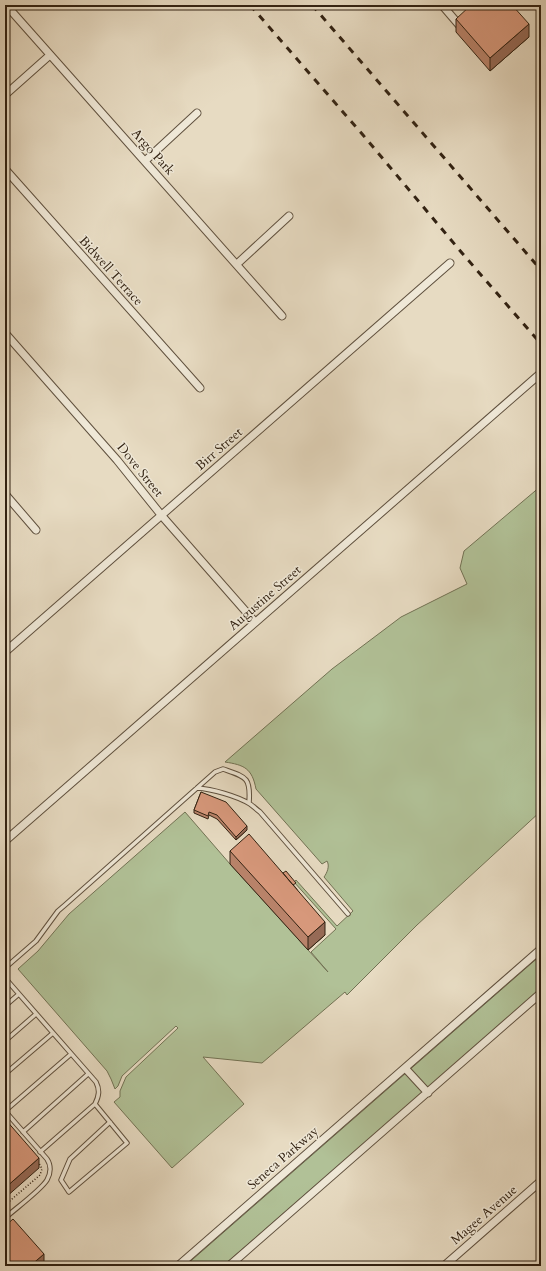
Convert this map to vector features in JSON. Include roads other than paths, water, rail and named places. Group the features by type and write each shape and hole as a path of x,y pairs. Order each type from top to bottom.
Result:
{"street":[{"name":"Argo Park","path":"6,5 282,316"},
{"path":"442,5 460,26"},
{"path":"5,95 50,55"},
{"path":"144,161 197,113"},
{"name":"Bidwell Terrace","path":"5,169 200,388"},
{"path":"237,264 289,216"},
{"name":"Birr Street","path":"5,652 450,263"},
{"name":"Dove Street","path":"5,333 117,460 162,516 255,622"},
{"name":"Augustine Street","path":"5,841 541,373"},
{"path":"5,494 36,530"},
{"name":"Seneca Parkway","path":"178,1266 541,948"},
{"path":"230,1266 541,993"},
{"path":"405,1068 428,1093"},
{"name":"Magee Avenue","path":"444,1266 541,1181"}],"lane":[{"path":"5,968 36,941 58,911 215,772 223,769 244,778 248,783 250,790 249,803"},
{"path":"197,788 210,789 249,803 260,812 348,914"},
{"path":"5,978 96,1082 99,1088 99,1096 96,1104 40,1152"},
{"path":"5,1006 19,994"},
{"path":"5,1041 36,1014"},
{"path":"5,1074 53,1033"},
{"path":"5,1218 46,1182 50,1170 49,1163 5,1111 71,1054"},
{"path":"23,1132 88,1074"},
{"path":"96,1104 127,1143 69,1192 62,1180 70,1159 110,1122"}],"railway":[{"path":"250,5 541,344"},
{"path":"312,5 541,270"}]}
